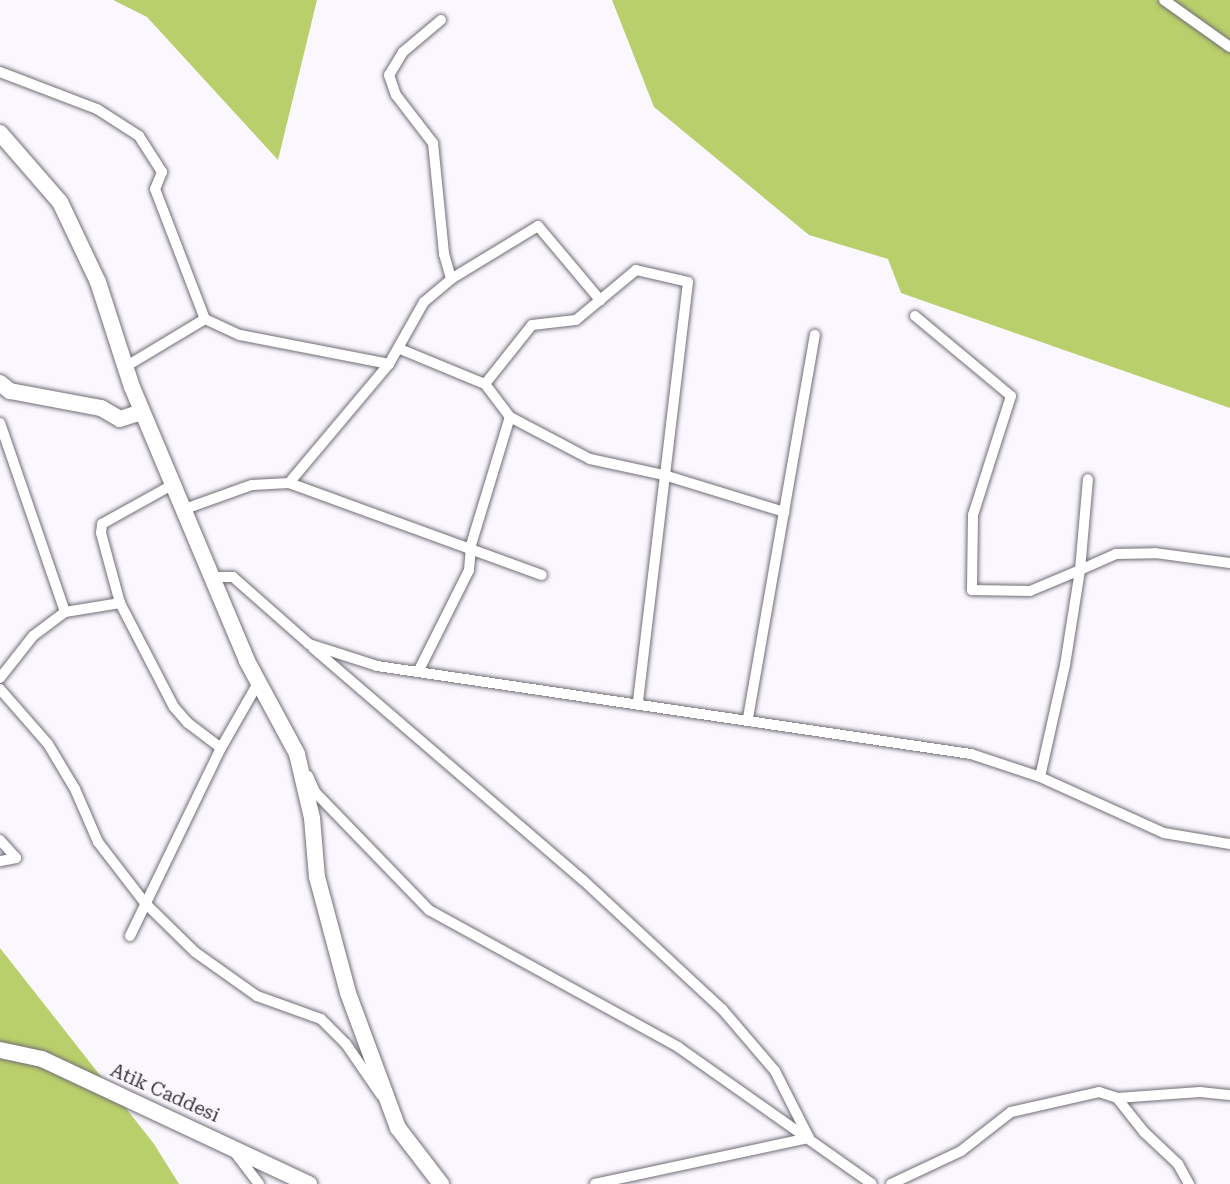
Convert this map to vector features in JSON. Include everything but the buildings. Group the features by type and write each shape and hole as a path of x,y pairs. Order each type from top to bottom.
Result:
{"street":[{"path":"1164,0 1230,47"},
{"path":"441,20 403,52 389,75 396,95 433,143 444,254 452,279"},
{"path":"0,72 97,108 139,136 162,172 155,189 205,319 240,335 390,364"},
{"path":"0,133 60,202 98,282 142,412 257,685 298,754 316,792 429,910 678,1046 872,1184"},
{"path":"289,483 390,364 424,302 452,279 538,226 600,300"},
{"path":"485,384 532,325 576,320 636,270 688,282 638,704"},
{"path":"915,316 1011,397 973,515 972,590 1030,592 1116,554 1155,553 1230,563"},
{"path":"125,367 205,319"},
{"path":"748,718 815,335"},
{"path":"400,349 485,384 510,417 590,459 664,475 784,512"},
{"path":"0,383 10,391 101,408 120,419 142,412"},
{"path":"418,672 469,570 471,545 510,417"},
{"path":"0,423 65,612"},
{"path":"1040,777 1065,665 1080,570 1087,479"},
{"path":"182,510 252,485 289,483 393,523 471,545 542,575"},
{"path":"172,485 102,524 121,603 174,707 188,723 220,748"},
{"path":"211,578 233,577 583,880 722,1009 775,1071 809,1138"},
{"path":"0,678 33,636 65,612 121,603"},
{"path":"309,644 377,666 748,718 971,754 1040,777 1164,833 1230,844"},
{"path":"130,936 220,748 257,685"},
{"path":"0,689 48,744 75,789 97,842 145,903 195,952 257,996 321,1018 346,1044 392,1111"},
{"path":"298,754 312,818 320,890 348,993 398,1128 441,1184"},
{"path":"0,840 16,858 0,861"},
{"name":"Atik Caddesi","path":"0,1049 42,1059 150,1113 229,1145 309,1184"},
{"path":"891,1184 961,1151 1012,1112 1099,1092 1117,1098 1200,1092 1230,1095"},
{"path":"1117,1098 1144,1132 1178,1164 1189,1184"},
{"path":"595,1184 809,1138"},
{"path":"229,1145 259,1184"}],"green space":[{"path":"113,0 317,0 278,160 147,17"},
{"path":"612,0 1230,0 1230,408 901,293 888,259 809,235 654,107"},
{"path":"0,948 154,1144 179,1184 0,1184"}]}
